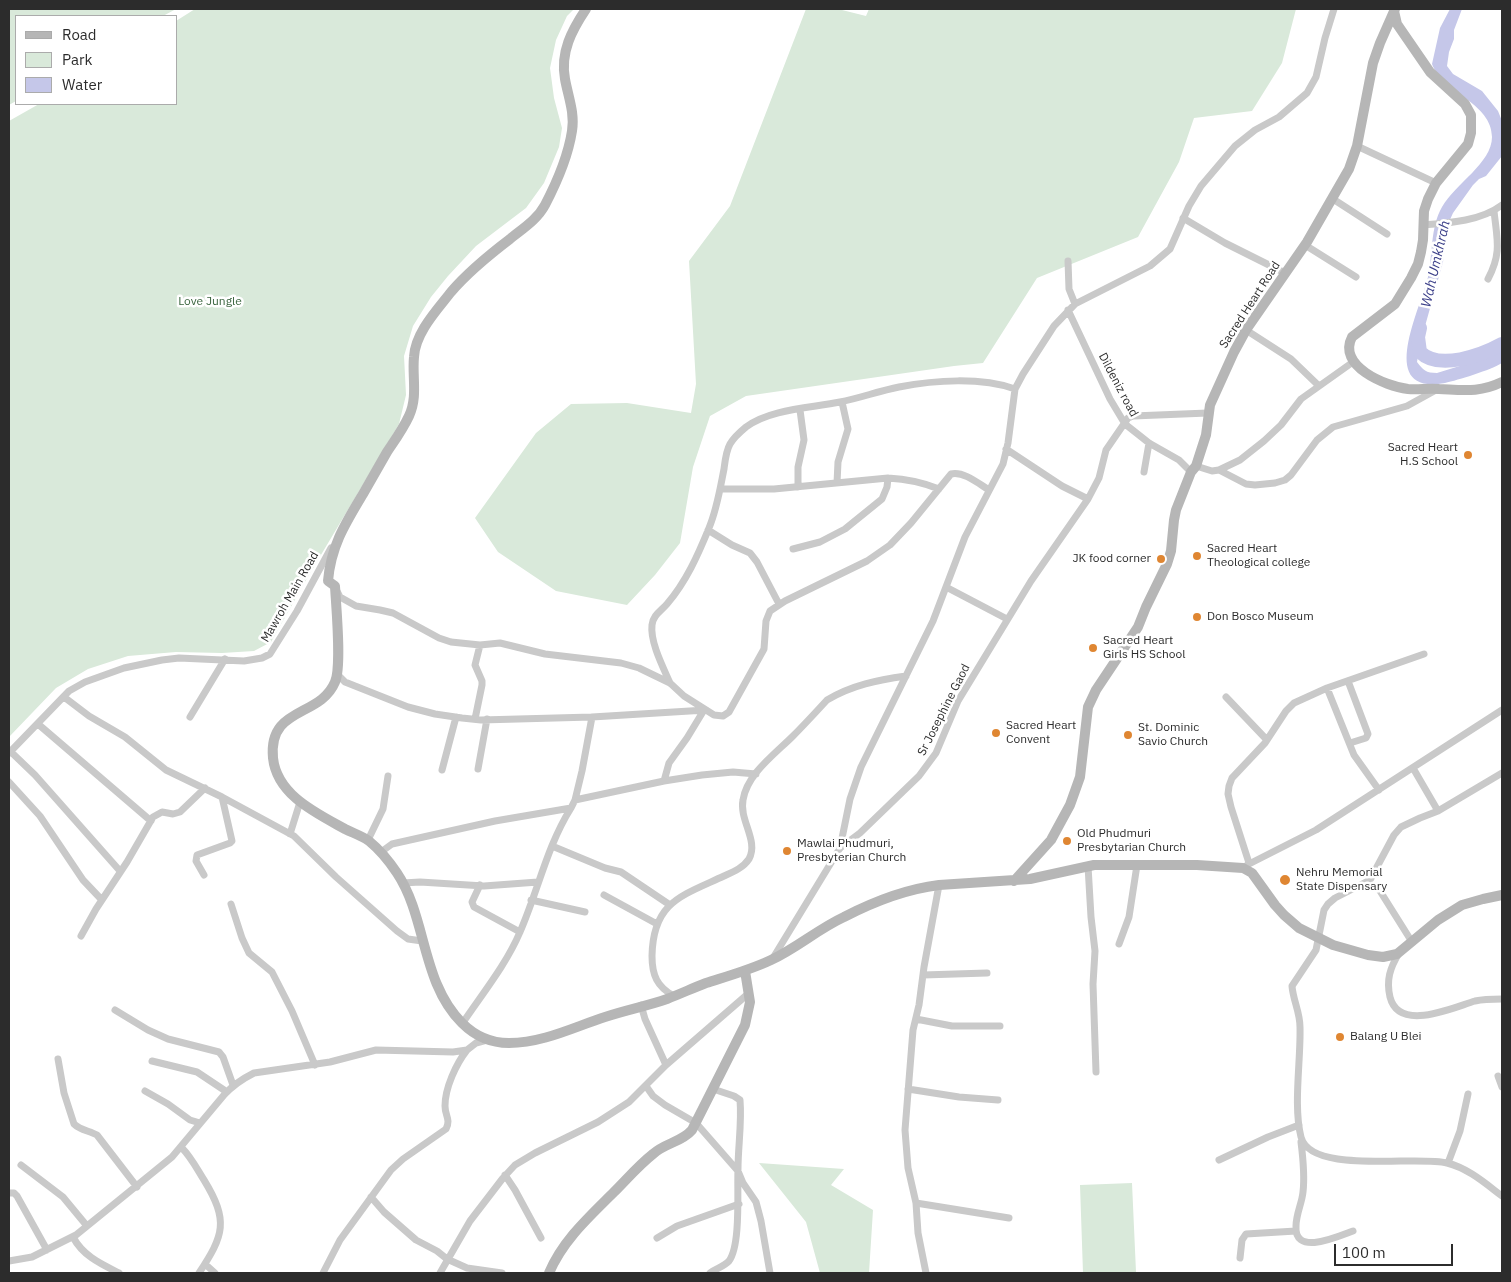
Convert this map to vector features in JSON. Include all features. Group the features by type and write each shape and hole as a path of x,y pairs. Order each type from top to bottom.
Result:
{"street":[{"path":"586,9 566,44 564,57 564,77 572,106 572,131 565,158 544,207 526,228 469,273 426,327 418,342 414,355 415,392 409,416 341,530 329,570 328,581 335,586 340,597 356,606 393,613 439,638 451,642 480,645 500,643 545,654 621,663 639,668 670,683 684,696 705,710 719,716 726,715 764,649 767,618 770,611 779,604 867,561 890,544 911,523 951,474 957,473 990,490"},
{"path":"840,848 848,809 861,767 933,621 965,537 1002,464 1015,389 1022,374 1060,317 1075,304 1122,282 1161,258 1170,249 1183,218 1201,186 1235,146 1255,130 1279,117 1296,104 1312,86 1334,9"},
{"path":"1395,10 1397,24 1430,72 1465,104 1471,115 1471,133 1468,144 1436,183 1424,211 1428,225 1421,252 1411,278 1395,304 1352,337 1349,348 1353,362 1365,372 1389,384 1408,389 1465,391 1484,389 1502,382"},
{"name":"Sacred Heart Road","path":"1014,881 1051,840 1070,805 1080,776 1088,707 1096,690 1138,627 1167,564 1171,551 1174,520 1206,435 1210,405 1234,352 1246,330 1305,245 1349,169 1357,146 1373,63 1395,10"},
{"path":"1357,146 1436,183"},
{"path":"1333,199 1387,234"},
{"path":"1428,225 1466,220 1494,211 1502,205"},
{"path":"1488,279 1497,258 1498,249 1494,211"},
{"path":"1183,218 1225,243 1285,273"},
{"path":"1305,245 1356,277"},
{"path":"1068,261 1069,289 1075,304"},
{"name":"Dildeniz road","path":"1068,310 1110,399 1125,424 1149,443 1194,469"},
{"path":"1246,330 1291,359 1318,386"},
{"path":"1194,469 1219,470 1240,460 1281,425 1301,399 1353,362"},
{"path":"670,683 652,634 653,622 655,615 668,603 690,572 708,530 720,490 729,445 736,436 757,420 842,402 899,387 926,383 980,381 999,383 1015,389"},
{"path":"1219,470 1246,484 1276,483 1285,480 1291,475 1317,440 1333,427 1407,406 1439,389"},
{"path":"837,483 838,462 848,429 842,402"},
{"path":"798,487 798,467 804,440 800,410"},
{"path":"1125,424 1128,418 1133,416 1208,413"},
{"name":"Sr Josephine Gaod","path":"771,960 840,848 860,833 931,762 958,701 1043,562 1088,499 1099,478 1106,450 1125,424"},
{"path":"1144,472 1149,443"},
{"path":"1006,449 1062,486 1088,499"},
{"path":"720,490 774,489 888,478 920,482 939,489"},
{"path":"793,549 820,542 845,528 882,499 888,487 888,478"},
{"name":"Mawroh Main Road","path":"10,752 69,691 85,682 146,662 179,658 255,660 270,654 297,612 341,530"},
{"path":"708,530 732,546 750,553 757,562 779,604"},
{"path":"335,586 336,680 329,692 319,701 282,724 276,732 272,744 276,773 284,787 300,802 368,840 381,852 403,883 435,981 450,1007 462,1024 472,1032 495,1042 524,1042 556,1035 745,971 790,951 842,917 892,896 939,885 1030,879 1088,866 1246,865 1316,830 1502,710"},
{"path":"946,587 1007,619"},
{"path":"475,719 482,681 475,665 480,645"},
{"path":"1424,654 1326,688 1289,707 1267,740 1232,778 1229,786 1231,807 1246,865 1284,915 1300,928 1320,939 1368,954 1391,956 1400,952 1438,920 1462,905 1502,895"},
{"path":"190,717 225,659"},
{"path":"337,674 345,682 400,704 435,714 475,719 592,717 705,710"},
{"path":"674,996 663,990 653,970 653,943 657,924 660,917 670,906 701,886 733,872 747,862 752,848 742,802 749,783 827,700 840,692 864,683 906,676"},
{"path":"1348,681 1368,734 1366,738 1350,743"},
{"path":"1326,688 1354,755 1379,790"},
{"path":"64,696 89,716 125,737 160,765 290,834 360,899 408,939 422,941"},
{"path":"1226,697 1267,740"},
{"path":"664,781 669,763 688,738 705,710"},
{"path":"442,770 456,717"},
{"path":"462,1024 488,986 520,932 552,846 563,820 575,800 592,717"},
{"path":"478,768 487,719"},
{"path":"38,724 151,821"},
{"path":"10,752 35,775 120,871"},
{"path":"1413,768 1438,811"},
{"path":"575,800 664,781 733,772 756,774"},
{"path":"1353,1231 1329,1240 1312,1242 1300,1239 1296,1231 1304,1190 1299,1125 1300,1025 1292,986 1316,950 1320,939 1324,910 1328,904 1335,898 1370,880 1401,827 1438,811 1502,774"},
{"path":"368,840 383,809 388,776"},
{"path":"9,782 40,816 83,880 102,899"},
{"path":"81,936 151,821 158,813 173,814 180,812 205,788"},
{"path":"204,875 196,861 196,855 232,841 222,797"},
{"path":"290,834 300,802"},
{"path":"381,852 388,845 421,837 495,821 571,808"},
{"path":"552,846 604,868 621,872 670,906"},
{"path":"1119,944 1131,910 1137,865"},
{"path":"1088,866 1095,951 1093,984 1096,1072"},
{"path":"403,883 420,882 480,886 538,882"},
{"path":"926,1273 918,1232 916,1203 908,1168 905,1130 913,1030 939,885"},
{"path":"480,886 473,898 472,905 520,932"},
{"path":"1380,891 1412,942"},
{"path":"604,895 657,924"},
{"path":"531,900 584,912"},
{"path":"231,904 249,953 272,972 292,1011 315,1065"},
{"path":"1400,952 1391,967 1389,990 1394,1007 1400,1012 1421,1016 1477,1001 1502,999"},
{"path":"549,1273 563,1246 590,1215 653,1153 691,1132 745,1025 750,1002 745,971"},
{"path":"923,975 987,973"},
{"path":"440,1273 470,1221 505,1175 535,1153 606,1118 629,1102 666,1065 749,993"},
{"path":"641,1006 666,1065"},
{"path":"115,1010 148,1030 168,1039 219,1052 223,1057 233,1085"},
{"path":"916,1019 952,1026 1000,1026"},
{"path":"323,1273 340,1240 391,1170 403,1159 441,1133 447,1126 449,1117 445,1105 455,1069 467,1050 476,1043 487,1040"},
{"path":"9,1262 48,1250 73,1237 182,1148 200,1123 233,1085 254,1073 315,1065 376,1050 453,1052 467,1050"},
{"path":"58,1059 64,1093 74,1124 90,1131 103,1141 137,1186"},
{"path":"152,1061 197,1072 227,1092"},
{"path":"1498,1076 1502,1087"},
{"path":"646,1086 653,1096 665,1106 696,1123 738,1171 743,1183 756,1202 762,1221 770,1273"},
{"path":"710,1273 728,1262 737,1230 741,1114 740,1100 713,1089"},
{"path":"908,1089 959,1097 998,1100"},
{"path":"145,1091 168,1104 190,1120 200,1123"},
{"path":"1448,1163 1460,1131 1468,1094"},
{"path":"1219,1160 1299,1125"},
{"path":"1301,1138 1305,1146 1313,1152 1324,1156 1389,1163 1448,1163 1478,1179 1502,1196"},
{"path":"182,1148 207,1184 220,1212 222,1228 220,1237 199,1273"},
{"path":"21,1165 63,1197 87,1226"},
{"path":"505,1175 516,1190 541,1238"},
{"path":"9,1193 14,1193 17,1196 48,1250"},
{"path":"372,1197 384,1212 416,1240 438,1251 448,1259 467,1268 502,1273"},
{"path":"916,1203 1009,1218"},
{"path":"657,1238 677,1226 739,1204"},
{"path":"1240,1258 1242,1240 1246,1234 1296,1231"},
{"path":"73,1237 80,1249 87,1255 119,1273"},
{"path":"205,1264 215,1273"}],"green space":[{"path":"9,9 176,9 165,15 15,15 15,102 9,105"},
{"name":"Love Jungle","path":"195,9 574,9 567,16 556,40 550,68 554,98 562,128 559,147 544,183 526,208 476,246 431,297 413,326 404,356 406,395 399,424 271,642 254,651 222,653 176,652 128,656 88,669 56,688 9,737 9,121 37,105 178,105 178,20"},
{"path":"806,9 838,9 866,16 869,9 1296,9 1282,63 1252,111 1194,118 1179,162 1138,237 1037,278 983,363 746,396 710,416 693,467 680,543 655,575 627,605 556,591 498,552 475,518 536,433 571,404 627,403 691,413 696,384 689,261 730,206"},
{"path":"759,1163 844,1169 831,1185 873,1210 869,1273 820,1273 806,1222"},
{"path":"1132,1183 1136,1272 1083,1273 1080,1185"}],"water":[{"path":"1450,9 1462,9 1454,30 1454,39 1449,52 1447,66 1453,74 1482,91 1498,111 1502,121 1502,156 1486,176 1479,179 1473,185 1453,213 1448,224 1443,262 1420,344 1417,362 1425,370 1437,373 1492,356 1502,348 1502,363 1483,372 1451,382 1424,383 1412,376 1407,363 1408,347 1430,268 1435,224 1448,198 1480,165 1486,156 1492,137 1490,125 1484,115 1446,83 1432,64 1440,28"}],"waterway":[{"name":"Wah Umkhrah","path":"1420,328 1418,337 1420,352 1428,358 1438,360 1461,359 1483,353 1502,344"}],"place":[{"name":"Sacred Heart H.S School","path":"1468,455"},
{"name":"Sacred Heart Theological college","path":"1197,556"},
{"name":"JK food corner","path":"1161,559"},
{"name":"Don Bosco Museum","path":"1197,617"},
{"name":"Sacred Heart Girls HS School","path":"1093,648"},
{"name":"Sacred Heart Convent","path":"996,733"},
{"name":"St. Dominic Savio Church","path":"1128,735"},
{"name":"Old Phudmuri Presbytarian Church","path":"1067,841"},
{"name":"Mawlai Phudmuri, Presbyterian Church","path":"787,851"},
{"name":"Nehru Memorial State Dispensary","path":"1285,880"},
{"name":"Balang U Blei","path":"1340,1037"}]}
